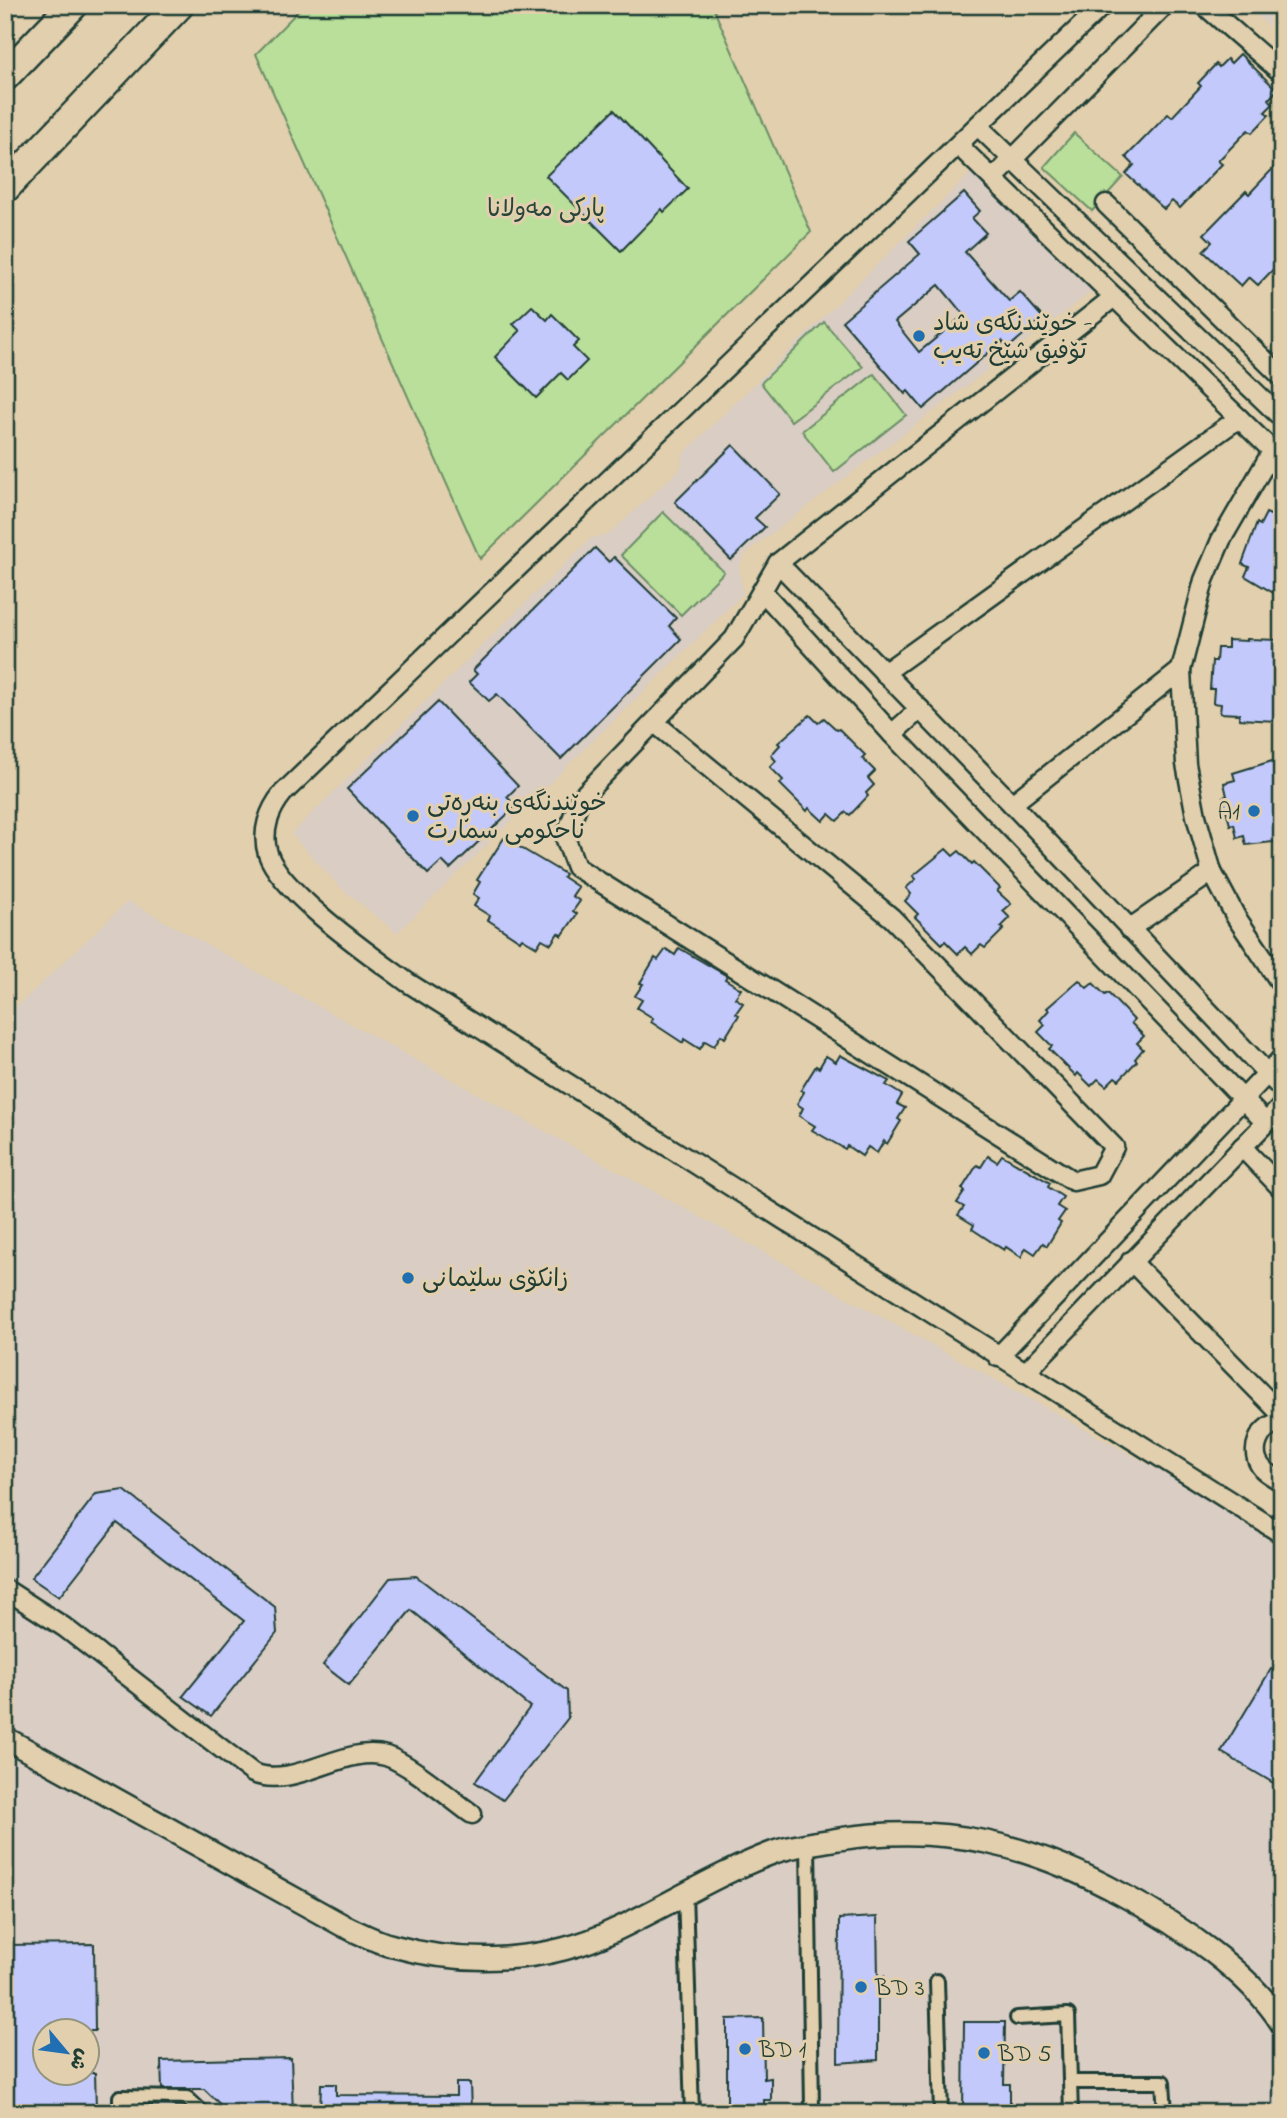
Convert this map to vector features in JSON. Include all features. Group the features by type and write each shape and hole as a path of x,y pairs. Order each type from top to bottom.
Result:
{"highway":[{"path":"5,76 73,5"},
{"path":"5,188 179,5"}],"street":[{"path":"1103,5 960,146 283,793 271,813 265,835 274,866 289,885 407,982 1282,1534"},
{"path":"993,179 1165,5"},
{"path":"1204,5 1282,73"},
{"path":"979,127 1282,418"},
{"path":"960,146 1277,455 1221,540 1204,580 1181,670 1186,764 1196,816 1212,872 1236,917 1282,985"},
{"path":"1106,204 1282,377"},
{"path":"655,723 892,918 1114,1147 1099,1175 1073,1181 576,867 565,837 580,799 734,639 778,562 1114,296"},
{"path":"884,673 1239,418"},
{"path":"778,562 1282,1089"},
{"path":"762,591 892,734 1265,1122"},
{"path":"1012,804 1181,670"},
{"path":"892,734 920,709"},
{"path":"1129,929 1212,872"},
{"path":"998,1357 1282,1059"},
{"path":"1024,1373 1282,1105"},
{"path":"1242,1147 1282,1189"},
{"path":"1131,1261 1282,1415"},
{"path":"1056,1296 1079,1316"},
{"path":"1282,1422 1264,1430 1257,1442 1256,1455 1262,1468 1282,1482"},
{"path":"5,1589 64,1627 253,1773 276,1777 362,1756 387,1756 472,1814"},
{"path":"5,1738 333,1920 400,1948 450,1955 534,1957 584,1944 615,1931 684,1893 775,1852 808,1844 897,1832 938,1833 980,1838 1057,1864 1102,1883 1185,1932 1222,1959 1282,2024"},
{"path":"808,1844 812,2108 817,2113"},
{"path":"684,1893 692,2113"},
{"path":"937,1981 941,2112"},
{"path":"1017,2018 1068,2015 1071,2113"},
{"path":"1070,2082 1163,2082 1165,2113"},
{"path":"120,2113 120,2097 187,2098 203,2113"}],"shaded area":[{"path":"1247,5 1282,5 1282,34 1279,37"},
{"path":"975,169 1094,290 747,552 739,567 743,594 397,933 339,886 291,834 591,538 608,535 680,469 684,453"},
{"name":"زانکۆی سلێمانی","path":"128,901 1282,1538 1282,2113 5,2113 5,1018"}],"green space":[{"name":"پارکی مەولانا","path":"304,5 712,5 811,232 480,559 256,54"},
{"path":"1074,133 1123,177 1092,211 1044,167"},
{"path":"824,322 863,367 791,421 761,383"},
{"path":"874,374 906,415 834,472 802,431"},
{"path":"663,512 724,572 681,615 621,555"}],"building":[{"path":"1240,54 1277,90 1269,99 1273,104 1265,112 1269,115 1252,133 1248,130 1218,161 1222,164 1180,208 1172,201 1164,209 1126,174 1134,165 1126,157 1168,114 1172,117 1201,86 1198,83 1216,64 1219,67 1227,59 1231,63"},
{"path":"614,110 688,189 664,212 662,209 621,251 546,176"},
{"path":"1282,159 1282,260 1258,285 1249,277 1241,286 1203,251 1212,242 1204,234 1246,191 1249,194"},
{"path":"964,193 980,211 972,218 986,233 965,252 1009,301 1020,292 1043,318 1008,348 1002,341 923,409 908,391 905,394 842,321 920,254 909,241","holes":["939,285 964,315 919,352 895,322"]},
{"path":"532,306 547,320 552,314 579,341 573,347 587,361 568,380 561,373 536,398 495,357 520,331 513,324"},
{"path":"733,445 780,494 755,518 765,527 731,560 675,502"},
{"path":"1266,513 1282,520 1282,598 1245,576 1249,567 1242,564 1257,523 1260,525"},
{"path":"595,548 609,562 614,557 676,618 669,626 681,639 561,759 497,694 489,701 469,682 477,674 473,670"},
{"path":"1228,640 1282,640 1282,718 1277,717 1277,721 1239,719 1239,714 1220,713 1221,704 1213,703 1214,689 1210,689 1212,661 1216,661 1217,648 1228,648"},
{"path":"438,702 518,786 507,797 516,806 450,869 442,861 428,874 347,789"},
{"path":"810,715 818,723 824,718 839,729 865,755 862,758 875,771 868,778 874,785 866,793 868,796 850,815 846,812 837,821 829,814 823,821 809,808 807,811 780,784 783,780 770,767 776,761 771,755 780,745 778,743"},
{"name":"A1","path":"1282,758 1282,841 1246,845 1244,836 1237,838 1234,824 1230,825 1223,797 1227,796 1224,783 1235,780 1233,773"},
{"path":"504,838 565,874 563,877 578,887 572,896 580,901 573,911 577,914 562,936 558,933 551,944 542,939 537,947 522,938 520,941 488,920 490,916 474,906 479,898 473,894 480,882 477,880"},
{"path":"946,849 953,856 959,851 972,864 974,862 1000,888 997,891 1011,904 1003,911 1010,918 1001,927 1004,929 985,948 981,945 972,954 965,947 958,954 945,941 942,944 915,917 918,914 905,901 911,894 906,888 916,879 913,876"},
{"path":"679,948 727,976 725,979 741,989 735,998 743,1003 736,1013 739,1015 725,1038 721,1035 714,1046 705,1041 700,1049 684,1039 683,1043 651,1022 653,1018 637,1008 642,1000 635,996 655,958 658,960 666,949 675,955"},
{"path":"1079,980 1087,988 1093,983 1105,995 1108,993 1134,1020 1131,1023 1144,1036 1137,1043 1143,1049 1135,1059 1137,1061 1119,1080 1115,1077 1106,1086 1098,1079 1091,1086 1078,1073 1076,1076 1049,1049 1052,1046 1038,1032 1045,1025 1040,1020 1049,1010 1047,1008"},
{"path":"840,1055 889,1081 886,1085 902,1095 897,1104 905,1108 898,1119 901,1121 887,1144 884,1141 877,1153 868,1147 862,1156 847,1146 845,1149 812,1130 815,1126 799,1116 803,1108 797,1104 804,1092 801,1090 816,1066 819,1068 826,1056 836,1062"},
{"path":"1002,1155 1050,1183 1048,1187 1063,1197 1057,1206 1065,1211 1058,1221 1061,1223 1047,1246 1043,1243 1035,1254 1026,1248 1021,1257 1006,1247 1004,1250 972,1229 974,1225 958,1215 964,1207 957,1203 965,1191 962,1189 977,1165 981,1167 988,1156 997,1162"},
{"path":"124,1490 275,1607 277,1633 211,1716 183,1696 244,1621 117,1523 59,1597 31,1578 96,1494"},
{"path":"416,1576 567,1691 568,1718 503,1800 475,1782 530,1707 411,1610 349,1685 323,1665 390,1578"},
{"path":"1271,1669 1282,1675 1282,1788 1221,1752"},
{"name":"BD 3","path":"877,1917 878,1977 884,1976 884,1997 878,1998 878,2060 838,2063 839,1919"},
{"path":"94,1944 95,2016 32,2016 32,2086 95,2086 96,2108 79,2108 80,2113 5,2113 5,1945"},
{"name":"BD 1","path":"763,2018 764,2079 771,2078 771,2100 764,2100 764,2113 727,2113 727,2019"},
{"name":"BD 5","path":"964,2022 1005,2022 1004,2084 1010,2084 1010,2105 1003,2105 1003,2113 963,2113"},
{"path":"291,2058 293,2113 229,2113 204,2089 162,2089 161,2061"},
{"path":"456,2083 470,2083 471,2113 320,2113 321,2084 336,2084 336,2095 456,2096"}],"place":[{"name":"خوێندنگەی شاد - تۆفیق شێخ تەیب","path":"919,336"},
{"name":"A1","path":"1254,811"},
{"name":"خوێندنگەی بنەڕەتی ناحکومی سمارت","path":"413,816"},
{"name":"زانکۆی سلێمانی","path":"408,1278"},
{"name":"BD 3","path":"861,1987"},
{"name":"BD 1","path":"745,2049"},
{"name":"BD 5","path":"984,2053"}]}
